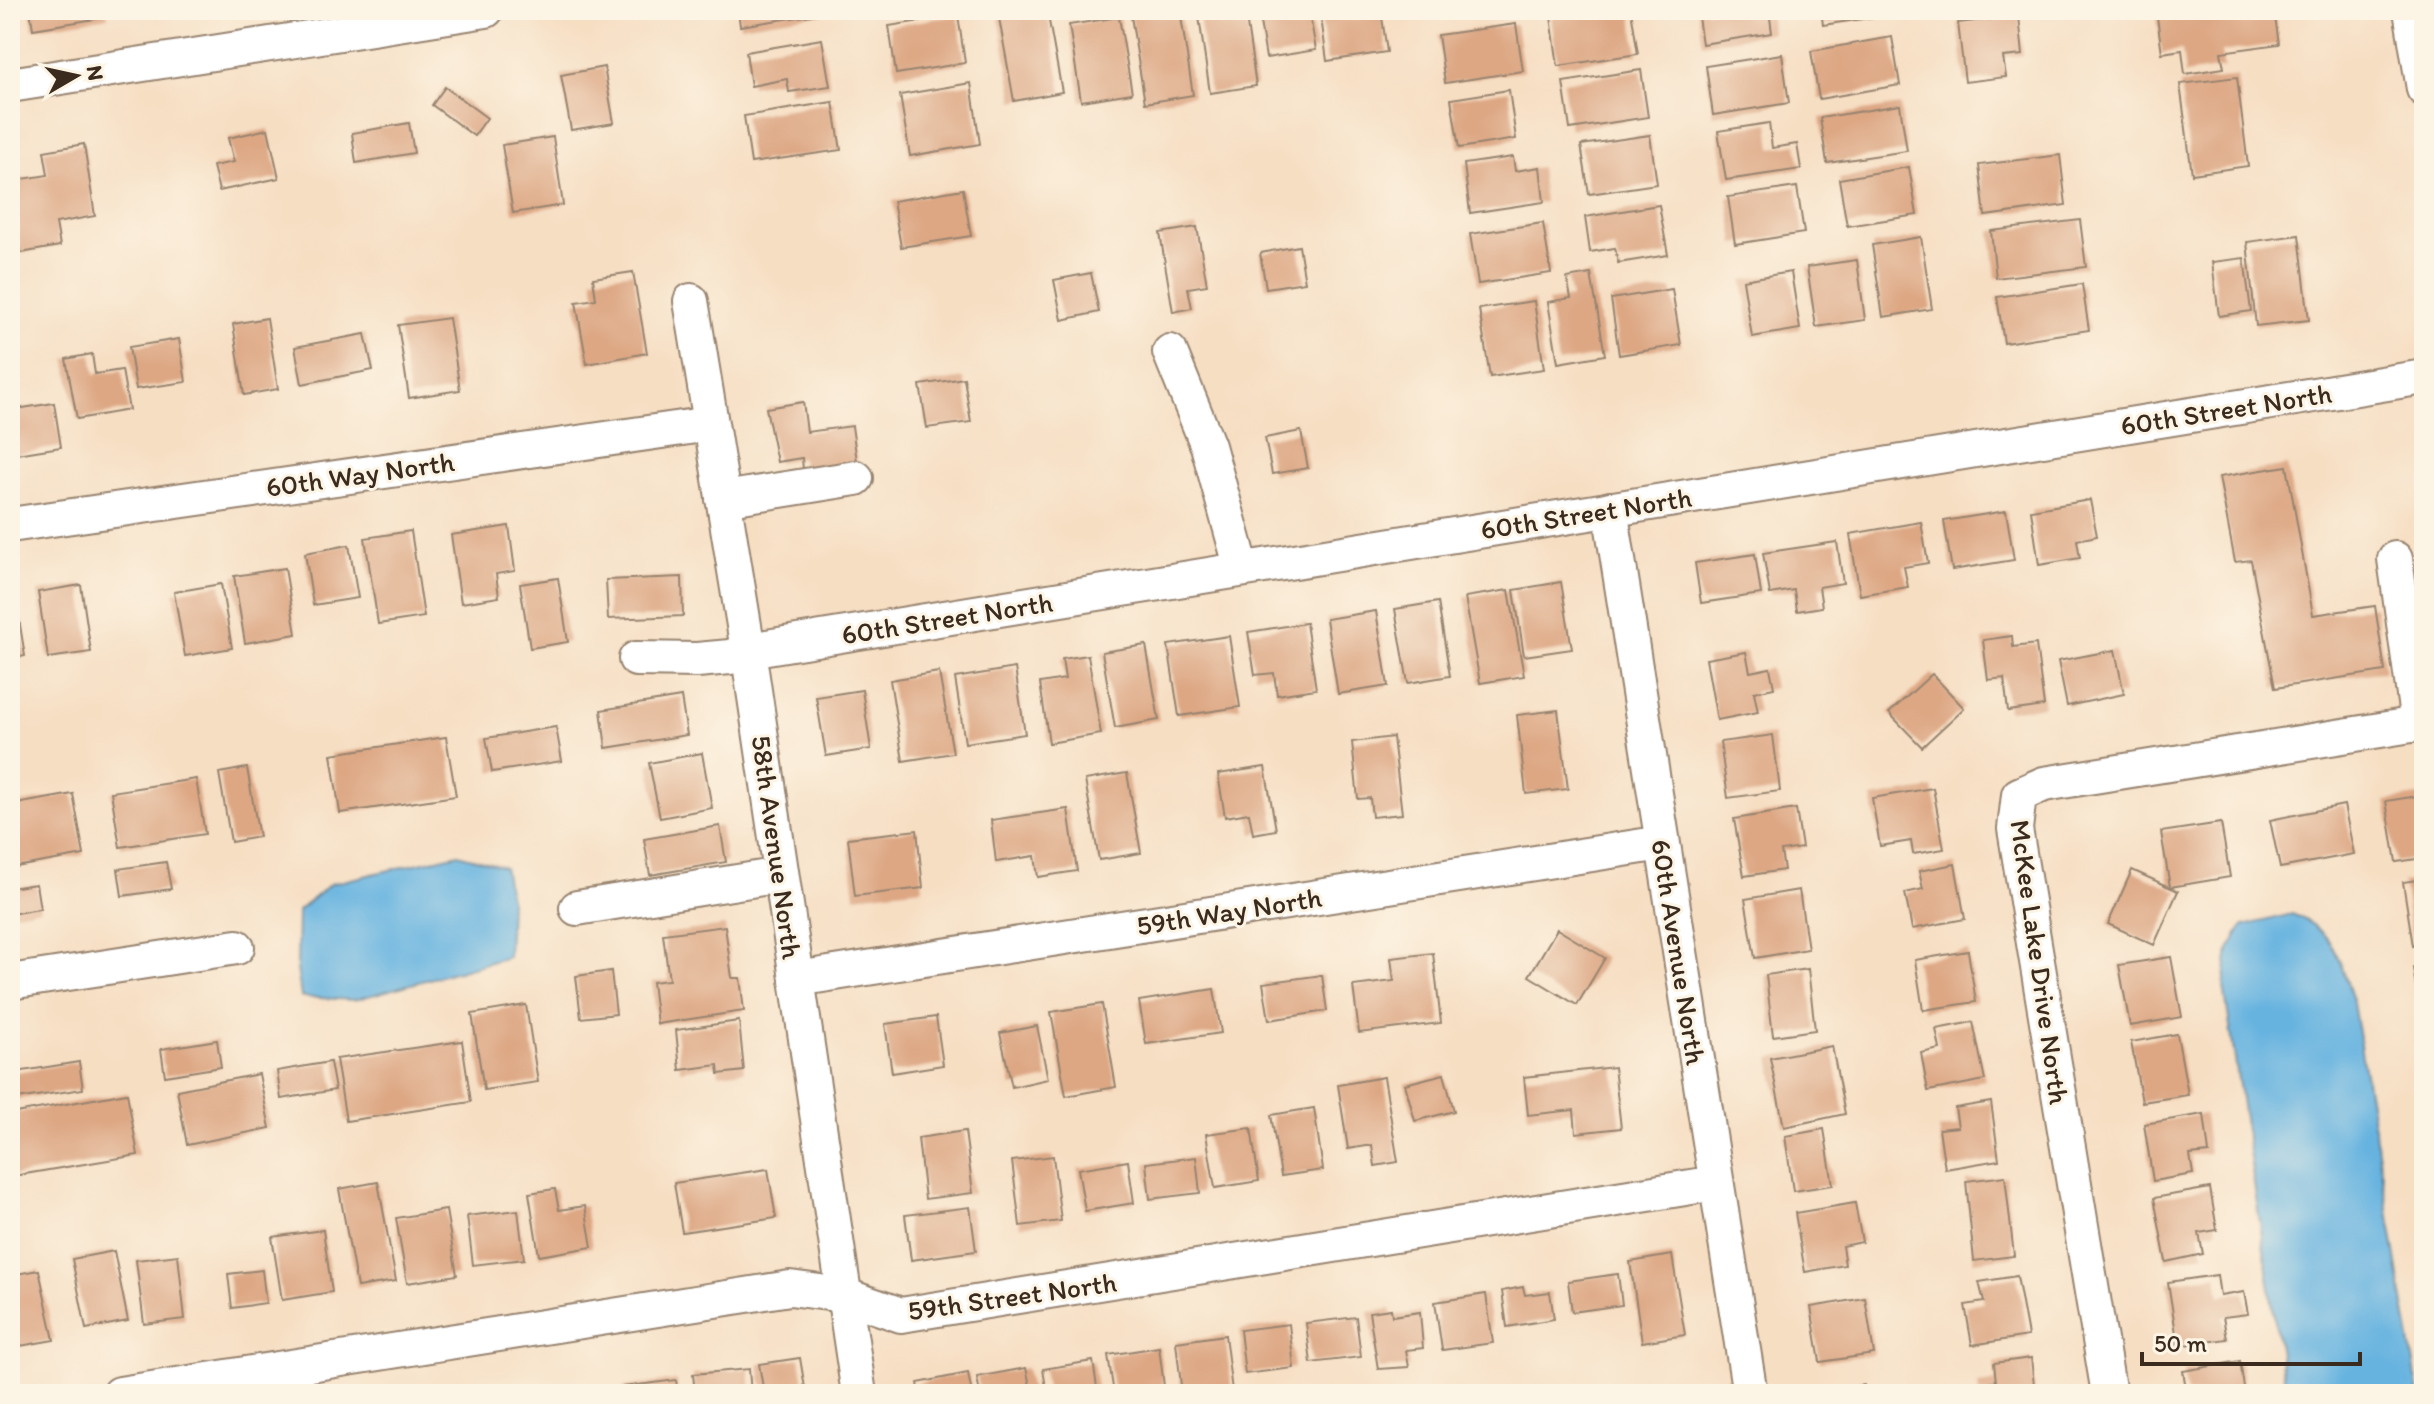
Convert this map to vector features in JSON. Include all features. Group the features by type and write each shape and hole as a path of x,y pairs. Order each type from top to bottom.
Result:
{"street":[{"path":"10,85 486,10"},
{"path":"2411,10 2424,89"},
{"name":"58th Avenue North","path":"691,301 748,650 859,1394"},
{"path":"1170,352 1208,446 1242,569"},
{"name":"60th Street North","path":"636,659 730,657 748,650 2424,377"},
{"name":"60th Way North","path":"10,525 710,424"},
{"path":"723,499 856,478"},
{"name":"60th Avenue North","path":"1610,509 1750,1394"},
{"path":"2395,559 2421,724"},
{"name":"McKee Lake Drive North","path":"2109,1394 2015,829 2019,795 2044,784 2421,724"},
{"name":"59th Way North","path":"797,979 1662,843"},
{"path":"577,908 781,875"},
{"path":"10,982 237,947"},
{"name":"59th Street North","path":"120,1394 790,1288 843,1295 901,1315 1716,1183"}],"water":[{"path":"458,854 504,867 510,899 508,957 354,1000 301,997 297,969 298,911 330,884"},
{"path":"2292,914 2317,928 2326,937 2338,957 2352,997 2419,1394 2286,1394 2224,987 2229,949 2243,926"}],"building":[{"path":"30,10 107,10 108,17 33,29"},
{"path":"738,10 819,10 819,14 740,26"},
{"path":"1047,10 1062,92 1014,101 999,18"},
{"path":"1130,10 1180,10 1193,95 1145,103"},
{"path":"1198,10 1245,10 1256,86 1210,93"},
{"path":"1258,10 1309,10 1316,50 1266,58"},
{"path":"1320,10 1381,10 1387,52 1327,61"},
{"path":"1598,10 1631,10 1638,54 1558,66 1551,17"},
{"path":"1697,10 1769,10 1772,33 1702,44"},
{"path":"1821,10 1887,10 1888,15 1823,25"},
{"path":"2156,10 2274,10 2279,44 2221,52 2224,68 2185,74 2182,50 2162,53"},
{"path":"958,15 965,63 896,74 889,26"},
{"path":"2019,16 2023,55 2003,57 2006,77 1965,82 1958,23"},
{"path":"1119,17 1132,93 1081,101 1069,25"},
{"path":"1516,24 1523,71 1445,83 1438,35"},
{"path":"1892,37 1900,85 1819,99 1811,51"},
{"path":"822,39 830,86 789,92 787,79 751,86 746,52"},
{"path":"1782,54 1789,103 1713,115 1706,66"},
{"path":"604,67 614,123 571,130 561,75"},
{"path":"1641,70 1648,117 1570,129 1563,82"},
{"path":"2237,77 2248,166 2192,174 2180,84"},
{"path":"971,83 980,144 910,156 900,95"},
{"path":"445,87 487,118 474,136 432,105"},
{"path":"1509,90 1516,139 1459,148 1451,99"},
{"path":"833,102 841,150 751,163 744,116"},
{"path":"1900,105 1907,151 1827,163 1820,118"},
{"path":"409,123 414,153 356,163 352,133"},
{"path":"1769,123 1772,148 1797,144 1801,169 1726,180 1718,131"},
{"path":"268,129 279,178 219,191 213,166 234,162 228,138"},
{"path":"1650,135 1657,184 1589,194 1581,145"},
{"path":"553,137 563,205 513,213 502,145"},
{"path":"84,144 95,216 56,223 60,246 21,253 10,181 48,175 44,151"},
{"path":"2060,155 2066,205 1985,216 1979,165"},
{"path":"1513,157 1515,171 1540,167 1544,202 1470,213 1464,164"},
{"path":"1909,167 1917,215 1847,226 1839,179"},
{"path":"1797,187 1804,233 1735,244 1728,197"},
{"path":"963,189 971,236 901,247 893,201"},
{"path":"1659,205 1668,255 1618,263 1615,248 1590,252 1585,217"},
{"path":"2080,220 2086,267 1996,278 1991,231"},
{"path":"1543,223 1551,273 1478,284 1470,234"},
{"path":"1197,227 1207,285 1188,288 1192,308 1173,312 1160,233"},
{"path":"2299,235 2309,320 2256,326 2247,242"},
{"path":"1921,237 1932,309 1883,317 1872,245"},
{"path":"1299,246 1305,282 1266,288 1260,253"},
{"path":"2244,258 2251,311 2219,316 2212,262"},
{"path":"1857,260 1865,320 1816,327 1807,267"},
{"path":"633,272 647,353 587,364 576,302 596,299 593,278"},
{"path":"1791,272 1800,329 1752,337 1743,280"},
{"path":"1091,273 1099,312 1062,320 1054,280"},
{"path":"1591,274 1605,355 1558,363 1548,302 1571,298 1567,278"},
{"path":"2082,284 2089,330 2004,343 1997,297"},
{"path":"1672,289 1681,345 1619,355 1611,299"},
{"path":"1534,301 1544,369 1490,377 1479,309"},
{"path":"267,318 278,389 244,395 233,324"},
{"path":"449,318 460,390 409,398 398,325"},
{"path":"365,334 373,370 302,384 295,347"},
{"path":"179,339 186,382 136,389 129,347"},
{"path":"92,354 95,374 122,370 129,410 77,419 66,359"},
{"path":"964,378 971,422 927,428 920,385"},
{"path":"803,402 807,432 852,426 857,461 803,470 802,458 777,462 766,408"},
{"path":"54,403 61,447 10,455 10,410"},
{"path":"1301,431 1308,468 1272,474 1265,438"},
{"path":"2287,466 2313,615 2375,606 2385,671 2275,688 2251,560 2235,562 2219,477"},
{"path":"2090,500 2097,536 2077,540 2080,558 2039,565 2031,510"},
{"path":"2006,511 2014,560 1952,570 1944,521"},
{"path":"1921,522 1928,563 1904,567 1908,587 1860,595 1850,534"},
{"path":"509,526 515,571 496,574 499,597 461,603 451,535"},
{"path":"411,531 424,617 378,624 365,538"},
{"path":"1837,542 1843,583 1819,587 1822,607 1797,611 1794,590 1770,594 1763,553"},
{"path":"349,545 358,598 313,605 305,553"},
{"path":"1755,554 1761,594 1701,603 1695,563"},
{"path":"285,568 296,634 245,643 234,576"},
{"path":"682,577 683,616 608,619 606,580"},
{"path":"558,578 568,642 530,648 520,584"},
{"path":"1561,582 1572,649 1524,656 1514,590"},
{"path":"221,584 232,648 185,656 174,592"},
{"path":"81,585 91,652 48,658 38,592"},
{"path":"1509,590 1524,676 1480,683 1465,597"},
{"path":"15,594 25,656 10,659 10,595"},
{"path":"1438,602 1450,676 1408,683 1395,609"},
{"path":"1376,611 1388,686 1338,694 1326,619"},
{"path":"1306,623 1316,689 1277,695 1274,673 1255,675 1248,632"},
{"path":"1229,636 1240,707 1179,716 1168,645"},
{"path":"2012,636 2013,647 2036,644 2044,706 2008,711 2004,678 1988,680 1983,640"},
{"path":"1146,645 1159,720 1115,728 1102,652"},
{"path":"2115,650 2124,694 2067,706 2058,661"},
{"path":"1746,652 1750,672 1770,668 1774,688 1754,692 1758,712 1717,720 1706,659"},
{"path":"1088,655 1101,734 1049,743 1040,683 1065,679 1062,659"},
{"path":"1015,668 1025,734 965,743 955,678"},
{"path":"939,672 953,753 903,761 890,680"},
{"path":"1932,674 1964,708 1922,747 1889,713"},
{"path":"862,690 871,749 826,756 816,697"},
{"path":"681,697 687,735 606,748 601,710"},
{"path":"1558,710 1568,789 1526,794 1517,715"},
{"path":"556,727 562,761 492,772 486,738"},
{"path":"1773,735 1780,791 1728,798 1720,742"},
{"path":"446,737 456,796 340,813 331,754"},
{"path":"1393,737 1402,814 1372,817 1370,798 1358,799 1352,742"},
{"path":"702,753 712,808 660,818 649,763"},
{"path":"1265,767 1276,830 1253,834 1249,813 1225,817 1218,774"},
{"path":"247,768 259,837 231,842 219,773"},
{"path":"1127,773 1141,853 1099,860 1085,780"},
{"path":"196,779 205,834 120,847 111,792"},
{"path":"1933,788 1944,849 1913,854 1911,841 1880,846 1872,798"},
{"path":"73,794 84,855 10,868 10,805"},
{"path":"2424,795 2424,858 2396,862 2386,801"},
{"path":"2344,805 2354,854 2280,868 2270,820"},
{"path":"1068,809 1077,871 1038,877 1035,856 996,862 991,820"},
{"path":"1796,809 1802,848 1781,851 1784,870 1744,876 1734,819"},
{"path":"2221,823 2230,877 2170,887 2161,832"},
{"path":"720,826 726,862 650,875 644,839"},
{"path":"917,830 923,888 855,896 848,838"},
{"path":"166,862 171,889 122,896 118,869"},
{"path":"1955,864 1965,919 1912,929 1905,893 1923,889 1919,871"},
{"path":"2132,870 2178,891 2154,945 2108,924"},
{"path":"2424,879 2424,944 2413,946 2403,882"},
{"path":"36,884 40,909 10,914 10,888"},
{"path":"1799,890 1808,949 1755,958 1745,899"},
{"path":"725,926 732,978 740,978 744,1011 657,1024 652,982 669,980 663,934"},
{"path":"1557,929 1605,958 1577,1005 1529,976"},
{"path":"1968,951 1976,1002 1923,1010 1915,960"},
{"path":"1433,953 1441,1023 1359,1033 1353,986 1394,981 1391,958"},
{"path":"2171,957 2182,1017 2130,1026 2119,965"},
{"path":"2424,966 2424,1010 2420,1011 2413,968"},
{"path":"1808,969 1815,1030 1773,1036 1766,975"},
{"path":"611,971 616,1014 581,1018 576,976"},
{"path":"1322,975 1327,1011 1269,1020 1263,983"},
{"path":"1214,989 1221,1033 1146,1044 1139,1001"},
{"path":"1102,1004 1116,1087 1066,1096 1051,1012"},
{"path":"526,1005 538,1082 484,1090 472,1014"},
{"path":"936,1017 943,1065 892,1073 885,1024"},
{"path":"739,1021 744,1071 719,1074 718,1065 680,1070 676,1030"},
{"path":"1973,1022 1985,1080 1928,1091 1921,1053 1940,1049 1936,1029"},
{"path":"1037,1026 1048,1079 1012,1087 1000,1033"},
{"path":"2177,1034 2188,1095 2142,1102 2131,1042"},
{"path":"217,1040 221,1067 165,1076 161,1049"},
{"path":"462,1041 471,1102 346,1121 336,1059"},
{"path":"1832,1046 1845,1114 1784,1127 1770,1058"},
{"path":"79,1062 83,1089 10,1100 10,1073"},
{"path":"330,1062 335,1090 281,1099 277,1071"},
{"path":"1614,1067 1621,1128 1576,1133 1574,1110 1528,1115 1524,1077"},
{"path":"259,1074 270,1128 187,1145 177,1090"},
{"path":"1444,1074 1454,1111 1415,1121 1405,1084"},
{"path":"1384,1077 1398,1162 1375,1166 1372,1145 1348,1149 1338,1085"},
{"path":"127,1093 138,1155 13,1176 10,1114"},
{"path":"1991,1102 1999,1160 1945,1169 1939,1129 1958,1127 1955,1108"},
{"path":"1314,1108 1323,1170 1281,1176 1271,1115"},
{"path":"2204,1114 2209,1153 2190,1155 2193,1174 2153,1181 2144,1124"},
{"path":"1251,1128 1259,1181 1215,1188 1206,1134"},
{"path":"1824,1129 1833,1185 1793,1191 1785,1136"},
{"path":"965,1131 973,1193 925,1199 918,1138"},
{"path":"1053,1156 1061,1221 1020,1226 1012,1161"},
{"path":"1196,1157 1200,1193 1150,1199 1146,1163"},
{"path":"1128,1161 1134,1203 1085,1211 1078,1169"},
{"path":"768,1169 776,1218 682,1232 674,1183"},
{"path":"2005,1176 2014,1256 1974,1261 1966,1181"},
{"path":"378,1182 396,1281 357,1287 339,1189"},
{"path":"2210,1188 2217,1230 2199,1233 2203,1254 2166,1262 2154,1198"},
{"path":"555,1189 559,1210 585,1206 592,1247 539,1256 529,1193"},
{"path":"1855,1203 1862,1242 1842,1246 1845,1265 1805,1272 1795,1213"},
{"path":"970,1207 976,1251 911,1260 905,1215"},
{"path":"446,1210 457,1275 407,1283 396,1218"},
{"path":"518,1210 524,1259 473,1265 467,1216"},
{"path":"323,1230 332,1292 282,1300 272,1237"},
{"path":"114,1251 128,1321 86,1329 72,1259"},
{"path":"178,1255 185,1319 144,1324 136,1260"},
{"path":"1672,1255 1685,1335 1642,1342 1630,1262"},
{"path":"39,1270 54,1340 14,1347 10,1324 10,1275"},
{"path":"262,1270 266,1303 232,1308 228,1274"},
{"path":"1618,1274 1622,1305 1572,1312 1568,1281"},
{"path":"2217,1275 2220,1296 2244,1292 2248,1314 2223,1317 2227,1339 2178,1346 2168,1282"},
{"path":"2017,1276 2028,1336 1972,1345 1965,1305 1984,1302 1979,1282"},
{"path":"1523,1287 1525,1295 1550,1292 1554,1319 1507,1327 1502,1291"},
{"path":"1486,1294 1493,1343 1442,1350 1435,1302"},
{"path":"1865,1298 1874,1354 1820,1362 1811,1307"},
{"path":"1391,1309 1392,1316 1420,1312 1423,1348 1406,1350 1409,1367 1378,1369 1369,1312"},
{"path":"1356,1317 1361,1357 1311,1363 1306,1323"},
{"path":"1289,1324 1294,1368 1245,1374 1240,1330"},
{"path":"1225,1335 1232,1391 1182,1394 1176,1342"},
{"path":"1159,1347 1165,1394 1114,1394 1108,1355"},
{"path":"800,1358 806,1394 764,1394 759,1364"},
{"path":"2031,1358 2035,1394 1979,1394 1978,1384 1996,1382 1994,1363"},
{"path":"1093,1361 1098,1394 1047,1394 1043,1369"},
{"path":"2240,1361 2245,1394 2187,1394 2183,1371"},
{"path":"1026,1368 1032,1394 980,1394 977,1377"},
{"path":"749,1369 751,1394 695,1394 693,1374"},
{"path":"968,1373 972,1394 920,1394 918,1383"},
{"path":"676,1380 678,1394 623,1394 623,1387"},
{"path":"1864,1385 1865,1394 1828,1394 1827,1389"}]}
